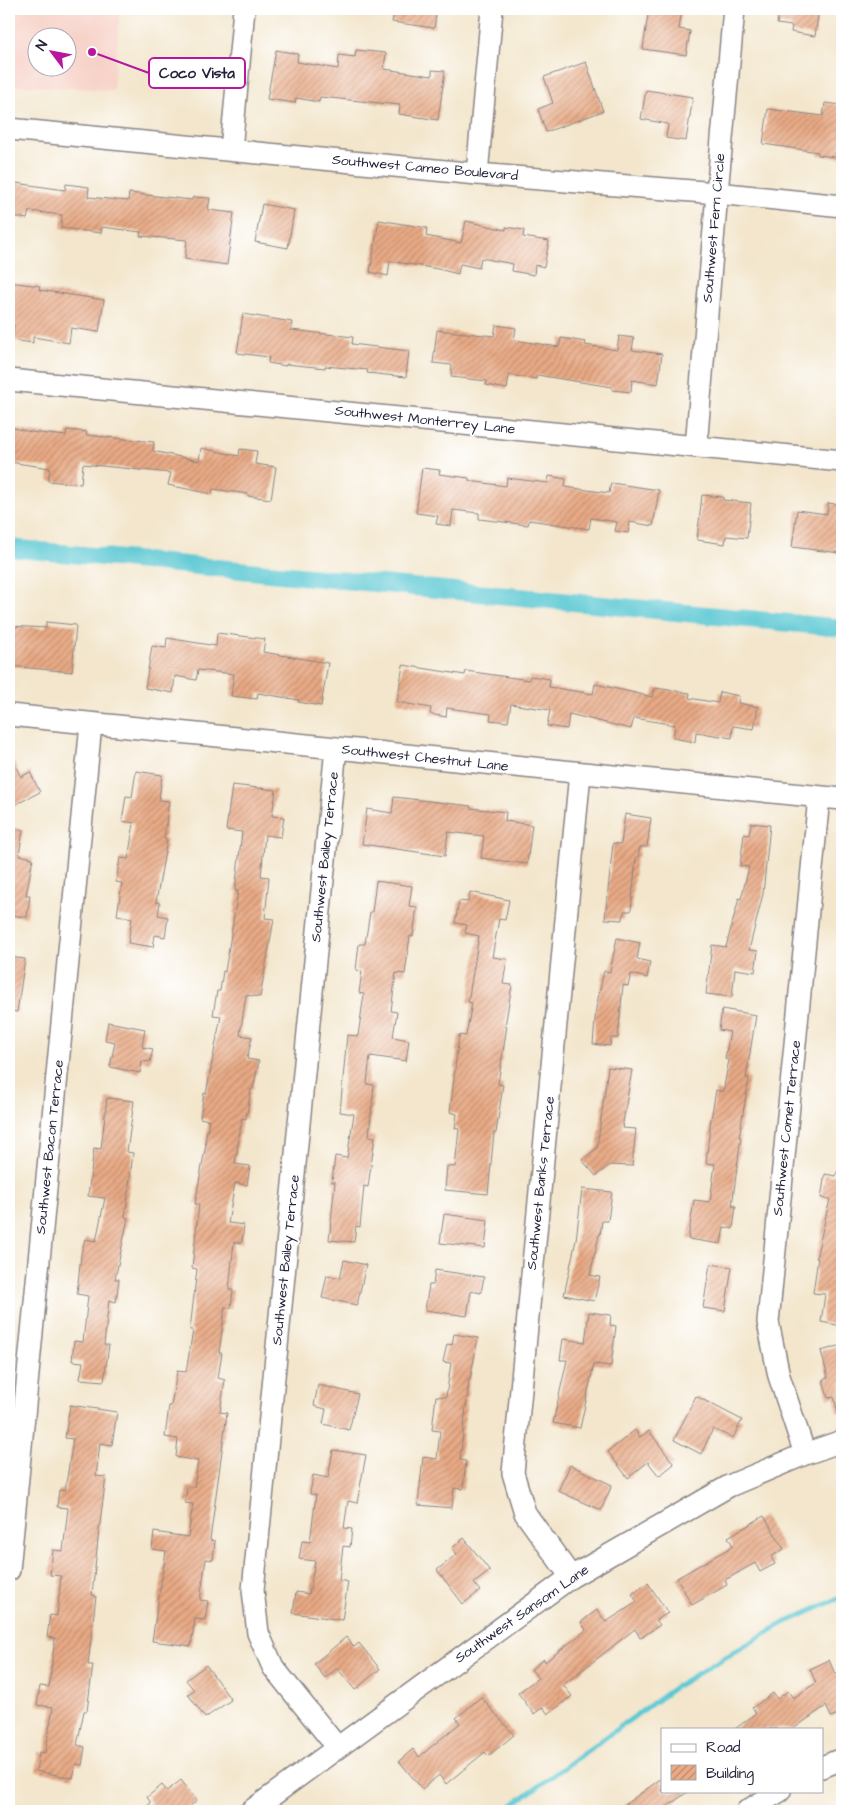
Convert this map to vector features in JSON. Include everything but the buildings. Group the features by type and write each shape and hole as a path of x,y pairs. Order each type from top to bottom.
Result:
{"street":[{"path":"231,150 244,9"},
{"path":"478,174 492,9"},
{"name":"Southwest Fern Circle","path":"696,447 734,9"},
{"name":"Southwest Cameo Boulevard","path":"9,129 478,174 717,193 842,206"},
{"name":"Southwest Monterrey Lane","path":"9,380 842,461"},
{"name":"Southwest Chestnut Lane","path":"9,715 842,799"},
{"name":"Southwest Bacon Terrace","path":"9,1570 91,724"},
{"name":"Southwest Bailey Terrace","path":"336,748 253,1590 258,1634 273,1667 337,1747"},
{"name":"Southwest Banks Terrace","path":"571,1577 525,1513 513,1473 580,774"},
{"name":"Southwest Comet Terrace","path":"805,1454 779,1376 768,1322 819,797"},
{"name":"Southwest Sansom Lane","path":"251,1811 571,1577 729,1486 805,1454 842,1441"},
{"path":"824,1766 842,1758"},
{"path":"746,1811 778,1792"}],"shaded area":[{"path":"9,9 120,9 113,90 9,85"}],"waterway":[{"path":"9,548 842,628"},
{"path":"504,1811 678,1685 782,1624 842,1597"}],"place":[{"name":"Coco Vista","path":"92,52"}]}
